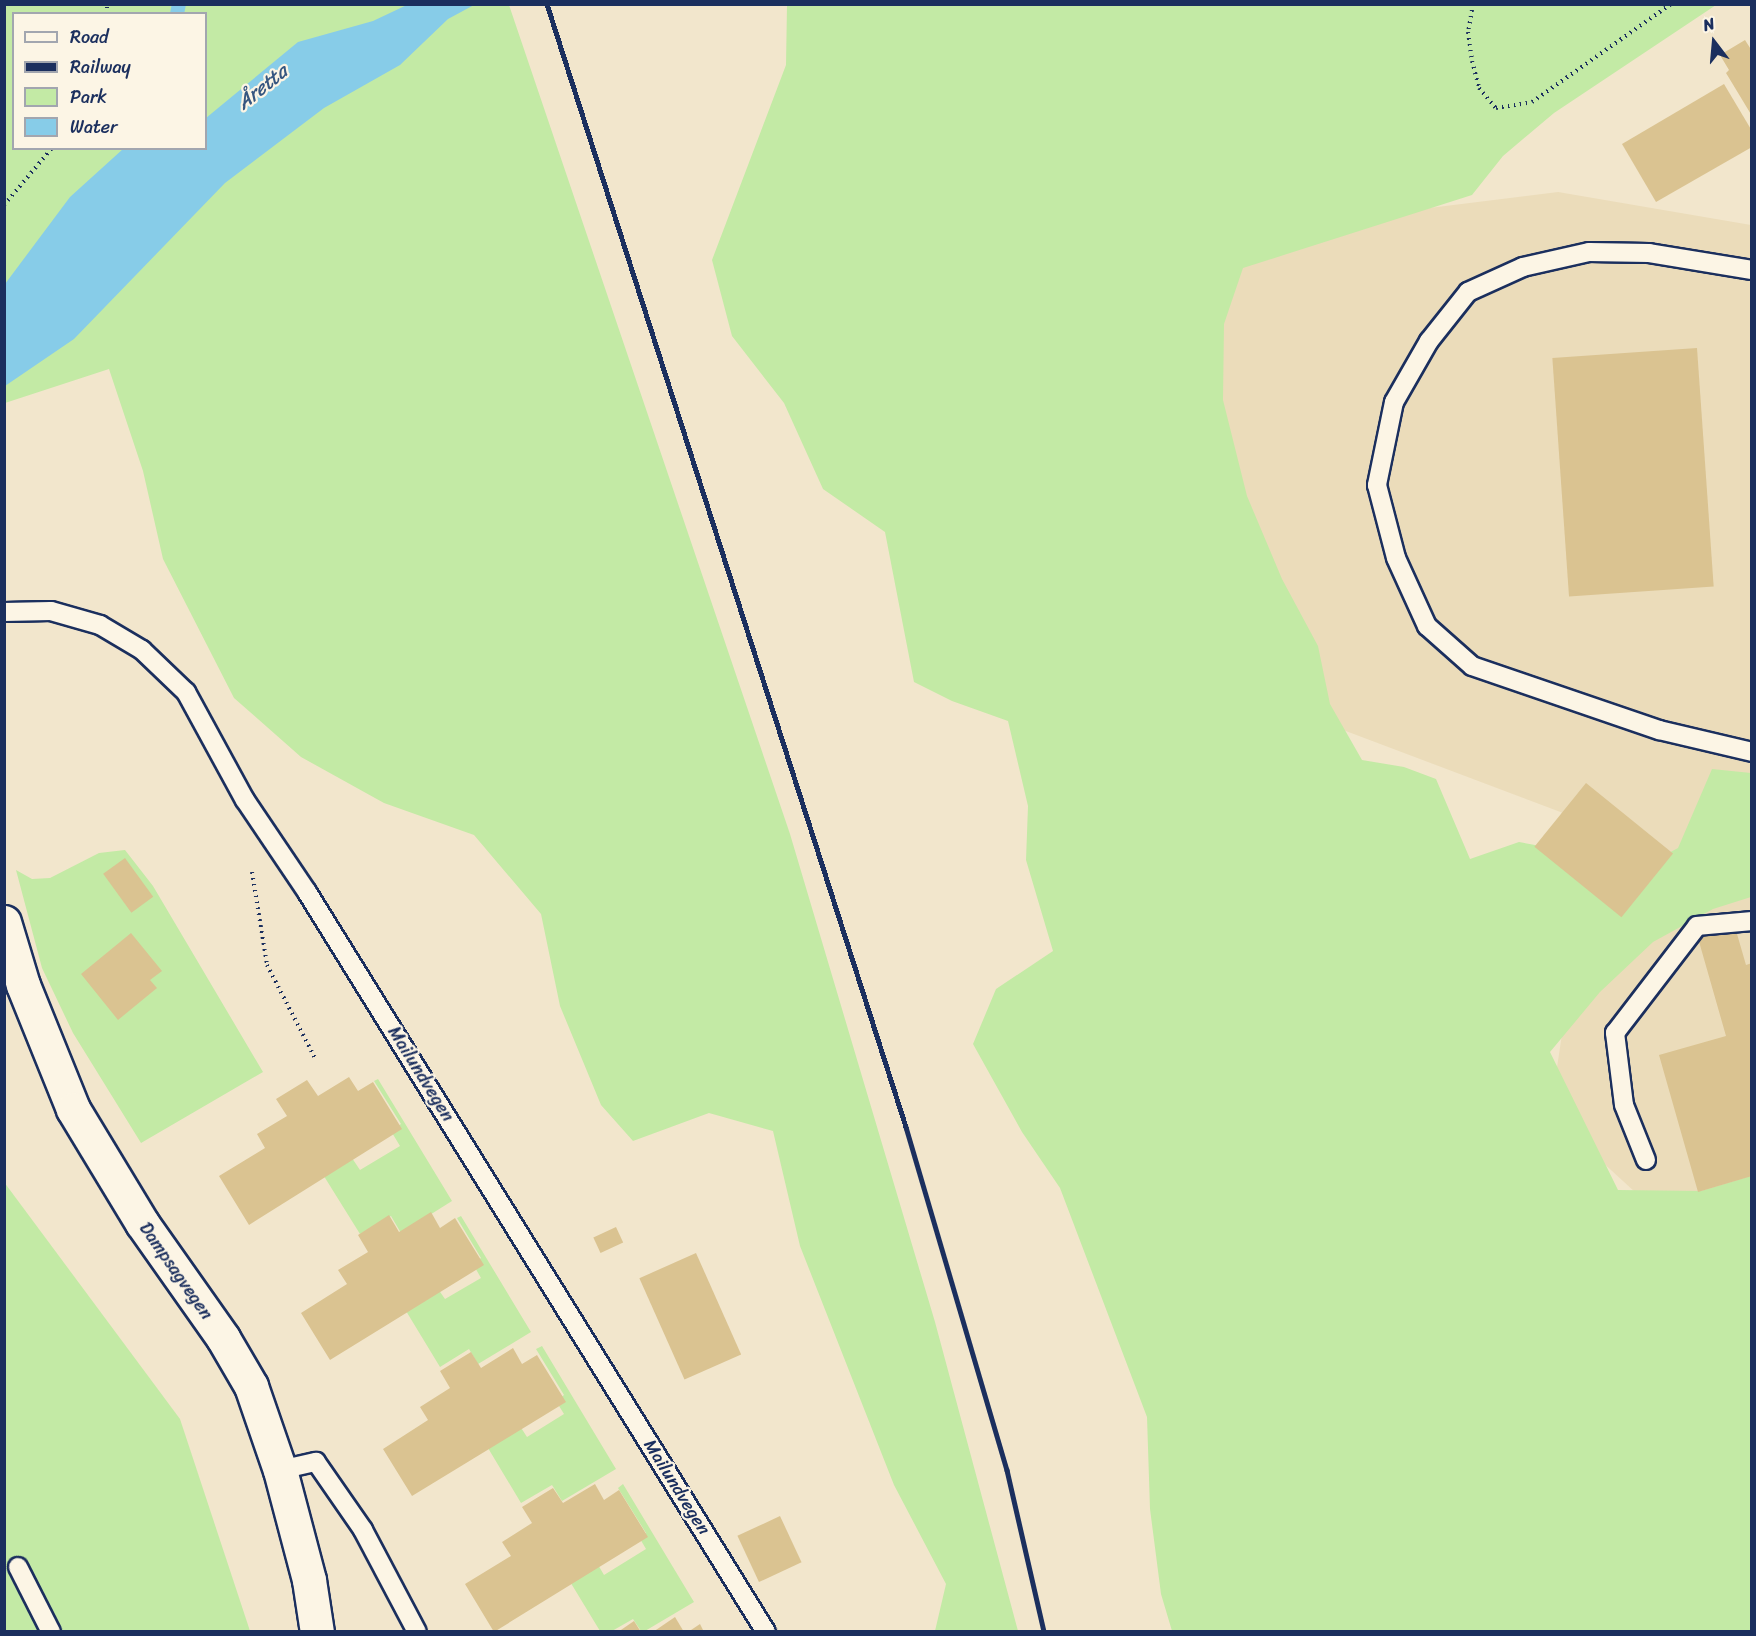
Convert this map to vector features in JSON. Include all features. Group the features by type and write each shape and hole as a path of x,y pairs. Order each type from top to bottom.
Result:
{"street":[{"name":"Dampsagvegen","path":"4,922 23,985 73,1108 142,1223 251,1386 280,1470 309,1580 317,1632"}],"lane":[{"path":"1752,270 1649,253 1589,252 1523,267 1468,292 1429,340 1394,402 1377,485 1396,558 1427,626 1472,666 1659,730 1752,752"},
{"name":"Mailundvegen","path":"4,612 51,611 100,625 142,650 186,692 245,800 314,902 766,1632"},
{"path":"1646,1160 1624,1105 1615,1033 1697,926 1752,921"},
{"path":"280,1470 316,1462 363,1530 417,1632"},
{"path":"18,1567 51,1632"}],"path":[{"path":"1473,4 1468,32 1472,61 1479,88 1496,108 1532,102 1671,4"},
{"path":"4,205 50,150"},
{"path":"251,865 267,965 316,1060"}],"shaded area":[{"path":"1558,192 1751,225 1751,1212 1648,1204 1550,1114 1573,961 1706,867 1322,722 1188,376 1259,229"}],"green space":[{"path":"4,5 509,5 790,834 935,1322 1018,1631 935,1631 946,1584 894,1485 800,1246 773,1131 709,1113 633,1141 601,1105 560,1006 541,914 474,835 384,803 301,757 234,698 163,559 143,471 109,369 5,403"},
{"path":"787,5 1716,5 1554,113 1503,156 1472,195 1243,268 1224,324 1223,400 1247,496 1282,579 1318,646 1330,704 1362,760 1404,767 1436,779 1470,859 1519,842 1584,854 1633,872 1678,848 1712,769 1751,773 1751,897 1713,909 1653,942 1600,992 1550,1052 1618,1190 1701,1191 1751,1176 1751,1631 1172,1631 1161,1594 1150,1509 1147,1417 1060,1188 1022,1132 973,1044 996,989 1053,951 1026,860 1028,806 1008,721 952,701 914,682 885,532 823,489 784,403 732,336 712,260 786,65"},
{"path":"125,850 153,886 263,1072 141,1143 73,1033 42,968 16,870 32,879 50,878 99,853"},
{"path":"378,1079 452,1201 401,1233 391,1216 360,1234 322,1173 350,1155 360,1170 400,1146 391,1131 401,1124 374,1081"},
{"path":"4,1182 180,1419 250,1631 5,1631"},
{"path":"461,1216 531,1332 478,1364 469,1349 440,1367 403,1306 436,1286 445,1299 481,1278 473,1264 481,1258 457,1218"},
{"path":"542,1346 616,1469 562,1501 552,1485 521,1503 485,1443 518,1423 527,1437 564,1414 556,1401 564,1395 536,1349"},
{"path":"623,1484 694,1602 645,1631 641,1631 633,1619 612,1631 600,1631 569,1580 597,1563 604,1575 646,1549 639,1537 646,1533 618,1488"}],"water":[{"path":"409,4 474,5 448,19 400,65 324,108 225,183 74,339 5,386 5,284 70,197 122,150 207,150 207,117 298,42 373,21"}],"building":[{"path":"1745,40 1752,51 1752,116 1726,73 1729,70 1720,55"},
{"path":"1724,84 1752,131 1752,147 1656,202 1622,144"},
{"path":"1697,348 1714,586 1569,597 1552,358"},
{"path":"1586,783 1673,853 1621,917 1534,847"},
{"path":"125,858 153,897 131,913 103,874"},
{"path":"1735,927 1746,965 1752,963 1752,1176 1698,1192 1659,1055 1726,1036 1698,938"},
{"path":"131,933 162,971 150,980 157,988 118,1020 81,974"},
{"path":"349,1077 358,1091 373,1082 402,1129 249,1225 219,1176 265,1148 257,1134 287,1116 276,1099 307,1080 318,1096"},
{"path":"431,1212 440,1228 455,1218 484,1265 330,1360 301,1313 347,1284 338,1270 368,1252 358,1235 389,1215 399,1232"},
{"path":"616,1227 623,1242 601,1253 593,1238"},
{"path":"696,1253 741,1354 685,1380 639,1278"},
{"path":"513,1348 522,1364 537,1355 566,1402 412,1496 383,1449 428,1420 420,1407 450,1388 440,1371 471,1352 481,1368"},
{"path":"595,1484 604,1500 619,1490 648,1537 494,1632 465,1584 511,1556 502,1542 532,1523 522,1507 553,1488 563,1503"},
{"path":"780,1516 802,1562 759,1582 737,1536"},
{"path":"675,1617 684,1632 653,1632"},
{"path":"634,1621 641,1632 618,1632"},
{"path":"700,1624 704,1632 688,1632"}],"waterway":[{"name":"Åretta","path":"177,12 179,4"}],"railway":[{"path":"547,4 906,1127 1007,1470 1044,1632"}]}
